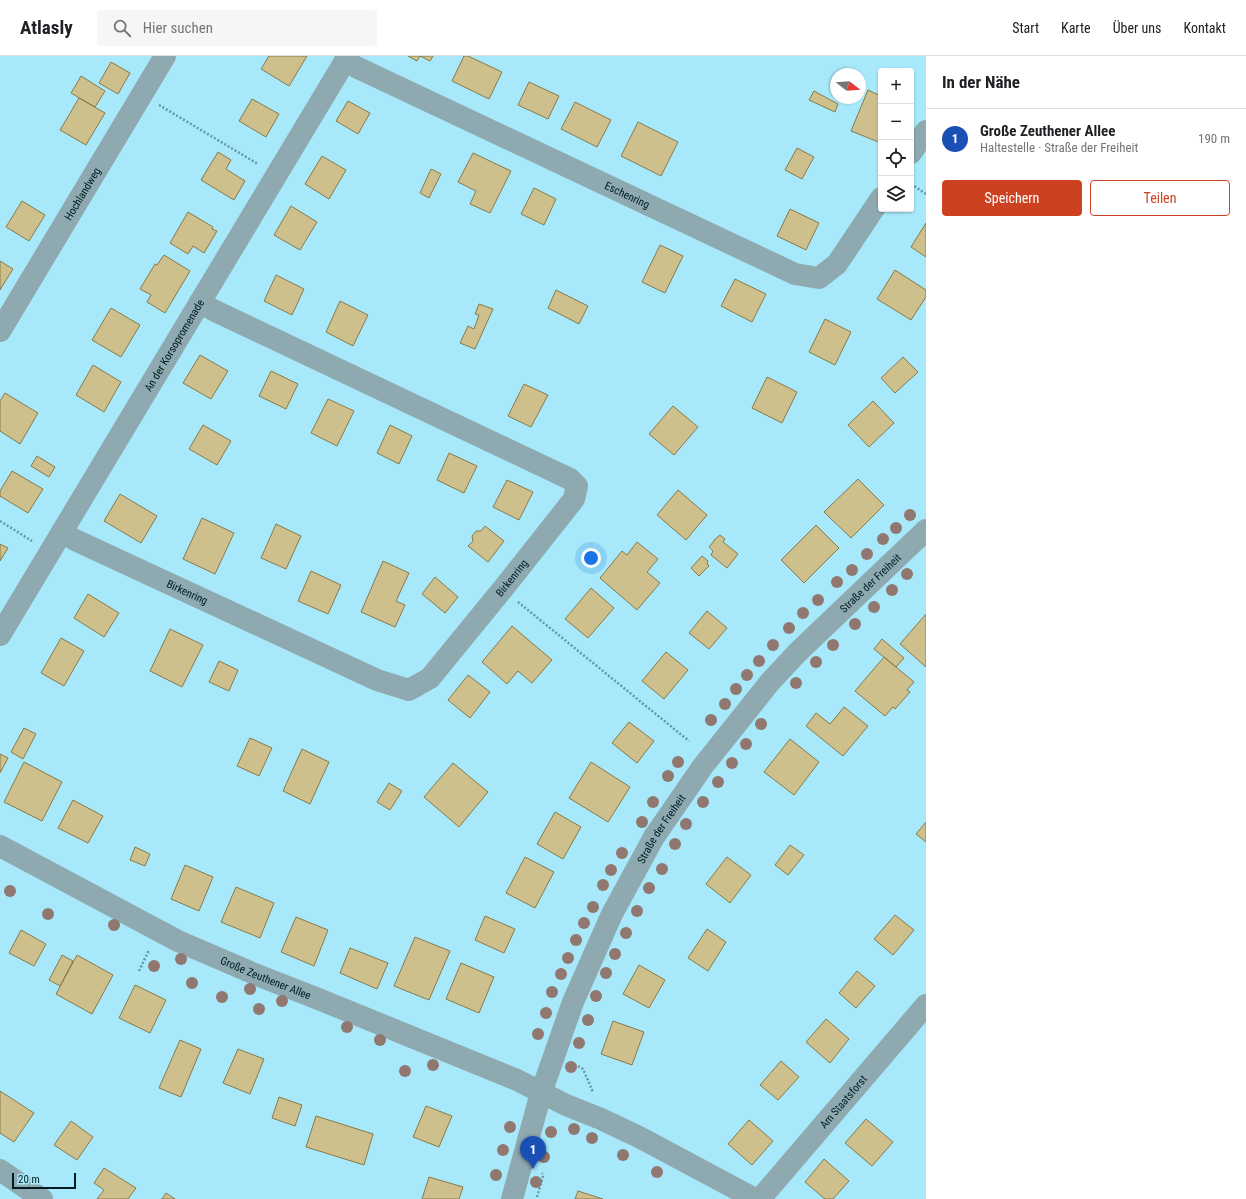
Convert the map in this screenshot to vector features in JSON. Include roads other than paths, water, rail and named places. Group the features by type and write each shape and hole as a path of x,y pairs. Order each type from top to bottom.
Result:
{"street":[{"name":"Hochlandweg","path":"0,331 165,56"},
{"name":"An der Korsopromenade","path":"0,635 346,58"},
{"name":"Eschenring","path":"346,58 370,74 795,274 819,278 837,264 878,202"},
{"path":"914,149 926,131"},
{"name":"Birkenring","path":"62,532 82,543 377,680 409,690 430,678 574,499 577,486 570,479 220,313 200,302"},
{"name":"Straße der Freiheit","path":"512,1199 542,1093 573,1002 612,914 654,837 717,747 787,663 926,530"},
{"name":"Große Zeuthener Allee","path":"0,846 178,941 257,975 517,1080 639,1137 755,1199"},
{"name":"Am Staatsforst","path":"760,1199 926,1005"},
{"path":"0,1170 42,1199"}],"place":[{"name":"Große Zeuthener Allee","path":"533,1169"}]}
